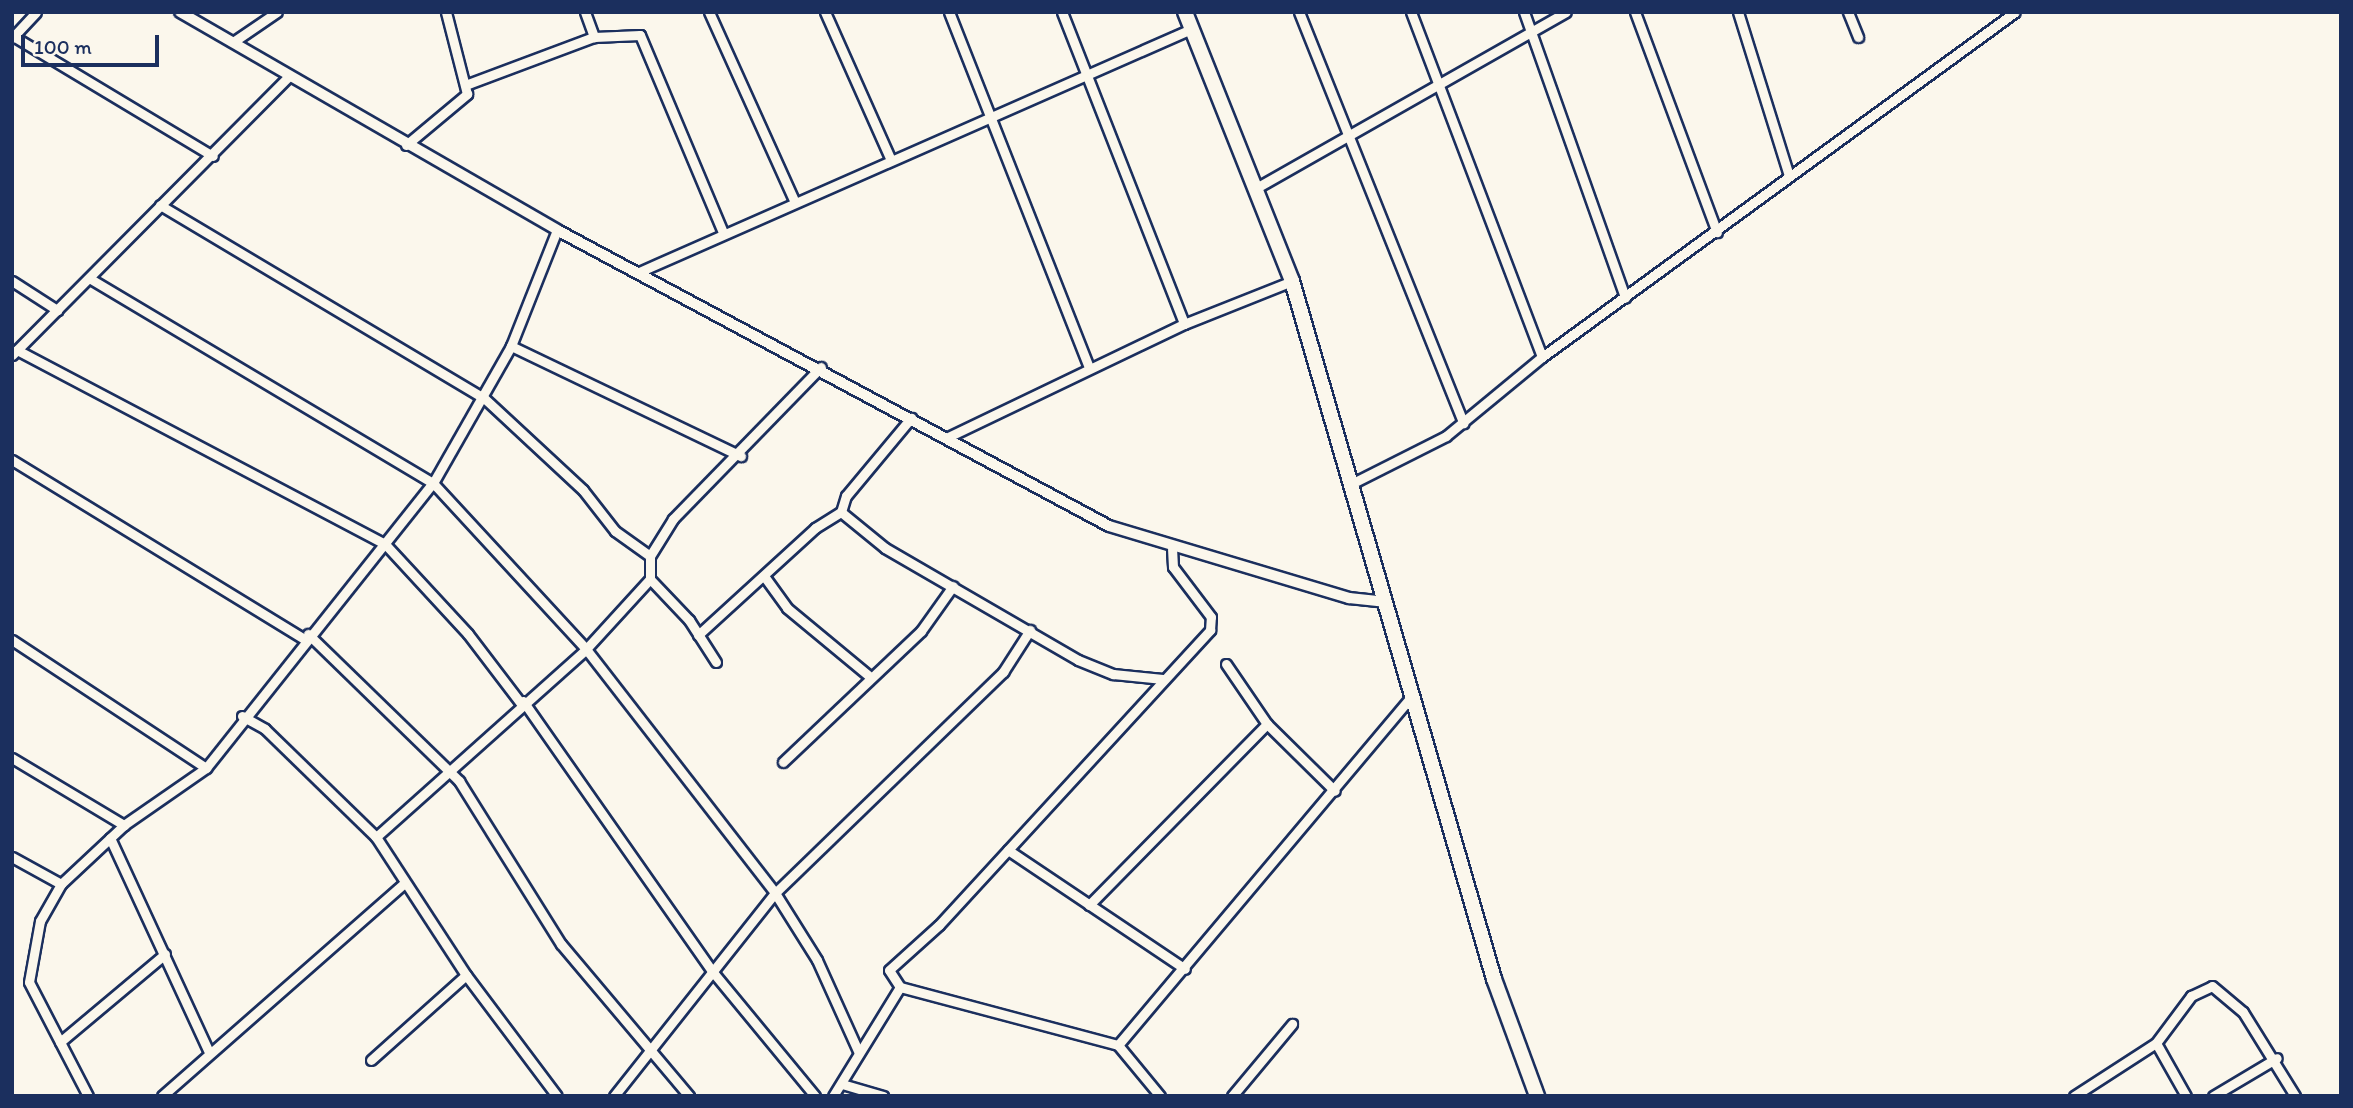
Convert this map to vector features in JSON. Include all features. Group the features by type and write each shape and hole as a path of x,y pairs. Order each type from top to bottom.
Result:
{"main road":[{"path":"1185,12 1258,187 1292,281 1414,694 1494,979 1537,1096"}],"street":[{"path":"36,12 13,37 213,156"},
{"path":"180,12 557,230 821,367 1109,526 1172,550 1349,598 1387,602"},
{"path":"233,42 277,12"},
{"path":"446,12 468,84"},
{"path":"585,12 594,37"},
{"path":"709,12 794,200"},
{"path":"825,12 891,160"},
{"path":"949,12 994,117 1089,368"},
{"path":"1062,12 1184,324"},
{"path":"1299,12 1344,137 1462,423"},
{"path":"1411,12 1542,358"},
{"path":"1524,12 1625,298"},
{"path":"1258,187 1566,12"},
{"path":"1635,12 1717,232"},
{"path":"1738,12 1789,176"},
{"path":"1848,12 1858,37"},
{"path":"1351,484 1423,451 1542,358 2015,12"},
{"path":"639,272 794,200 994,117 1191,29"},
{"path":"406,145 458,104 468,84 594,37 639,35 646,41 723,232"},
{"path":"289,76 213,156 160,205 14,353 384,544 468,634 523,703 712,971 815,1096"},
{"path":"160,205 484,398 583,490 615,531 650,556"},
{"path":"88,1096 29,982 32,942 61,884 124,825 206,768 242,716 433,483 484,398 511,346 557,230"},
{"path":"89,278 433,483 586,649 775,893 817,960 858,1051"},
{"path":"12,281 57,310"},
{"path":"946,438 1184,324 1292,281"},
{"path":"511,346 741,456"},
{"path":"716,662 698,635 650,579 650,556 673,519 741,456 821,367"},
{"path":"698,635 841,512 846,496 911,418"},
{"path":"12,460 306,637 449,772 561,944 689,1096"},
{"path":"841,512 885,548 1113,674 1163,679"},
{"path":"1160,1096 1118,1045 900,987 889,970 1008,850 1210,630 1211,617 1173,567 1172,550"},
{"path":"764,576 787,608 868,675"},
{"path":"376,837 586,649 650,579"},
{"path":"783,762 868,675 921,631 953,586"},
{"path":"614,1096 775,893 1003,672 1030,629"},
{"path":"12,640 206,768"},
{"path":"1226,664 1267,724 1335,791"},
{"path":"1118,1045 1185,969 1414,694"},
{"path":"242,716 265,729 376,837 403,884 466,975 557,1096"},
{"path":"1089,905 1267,724"},
{"path":"12,758 124,825"},
{"path":"110,838 208,1051"},
{"path":"1008,850 1185,969"},
{"path":"12,858 61,884"},
{"path":"162,1096 208,1051 403,884"},
{"path":"60,1042 165,954"},
{"path":"371,1060 466,975"},
{"path":"2074,1096 2157,1043 2190,996 2212,986 2229,995 2277,1058 2295,1096"},
{"path":"833,1096 858,1051 900,987"},
{"path":"1232,1096 1292,1024"},
{"path":"2157,1043 2186,1096"},
{"path":"2213,1096 2277,1058"},
{"path":"842,1084 883,1096"}]}
